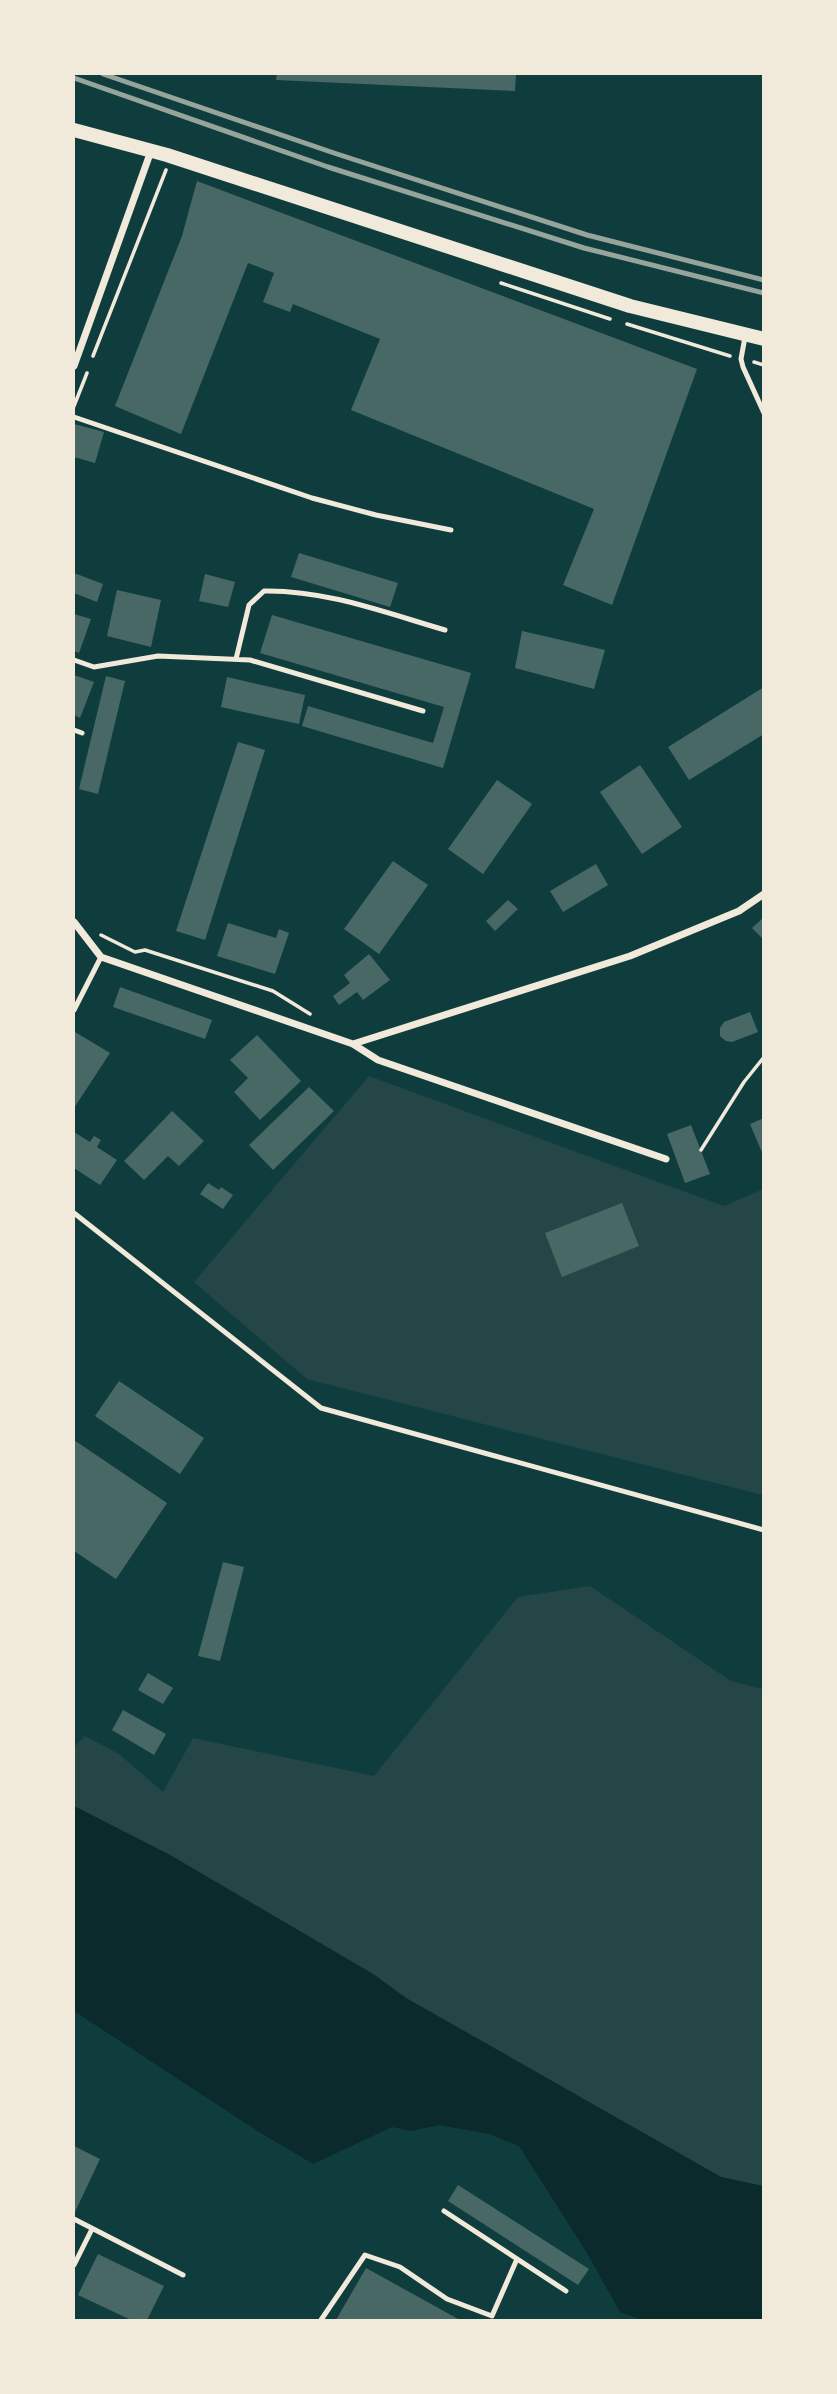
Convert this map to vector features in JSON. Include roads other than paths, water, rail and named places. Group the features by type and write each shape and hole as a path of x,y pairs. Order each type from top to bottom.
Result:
{"main road":[{"path":"74,130 151,150 630,306 764,339"}],"street":[{"path":"74,366 151,150"},
{"path":"354,1044 630,956 739,911 764,894"},
{"path":"74,922 101,957 354,1044 378,1060 666,1160"}],"lane":[{"path":"745,335 741,359 743,368 764,413"},
{"path":"74,416 312,498 376,515 451,530"},
{"path":"236,659 250,606 264,591 293,591 332,597 445,630"},
{"path":"74,660 94,667 158,656 250,660 423,711"},
{"path":"74,730 82,733"},
{"path":"74,1010 101,957"},
{"path":"74,1213 321,1408 764,1530"},
{"path":"444,2211 566,2291"},
{"path":"74,2219 183,2275"},
{"path":"74,2265 92,2229"},
{"path":"321,2320 365,2255 400,2267 447,2299 498,2320"},
{"path":"492,2316 517,2259"}],"railway":[{"path":"103,74 587,235 764,280"},
{"path":"74,78 328,167 584,248 764,293"}]}
